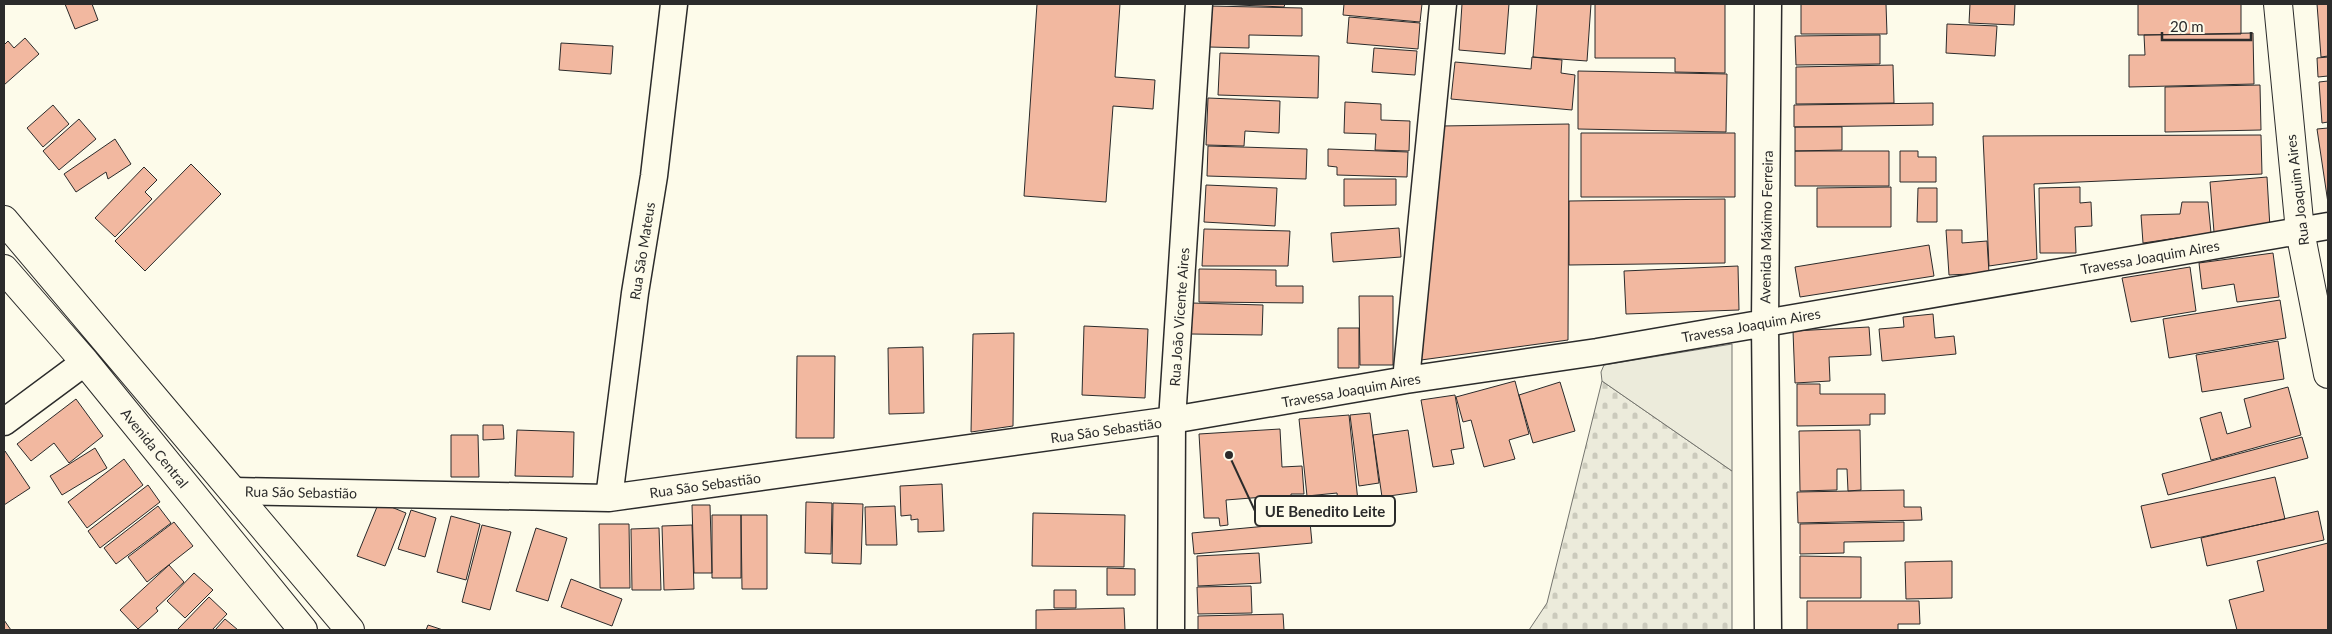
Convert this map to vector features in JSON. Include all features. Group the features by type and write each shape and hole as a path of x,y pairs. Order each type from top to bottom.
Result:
{"main road":[{"name":"Rua Joaquim Aires","path":"2278,4 2300,231 2328,374"},
{"path":"4,220 350,630"},
{"name":"Avenida Central","path":"4,270 85,362 303,630"}],"street":[{"name":"Rua São Mateus","path":"609,498 635,292 654,176 674,4"},
{"name":"Rua João Vicente Aires","path":"1171,630 1172,420 1199,4"},
{"path":"1406,380 1443,4"},
{"name":"Avenida Máximo Ferreira","path":"1768,4 1765,323 1768,630"},
{"name":"Travessa Joaquim Aires","path":"1172,420 1406,380 1596,352 2328,226"},
{"path":"4,422 85,362"},
{"name":"Rua São Sebastião","path":"234,491 609,498 1172,420"}],"green space":[{"path":"1732,344 1732,471 1602,381 1601,372 1604,365"},
{"path":"1602,381 1732,471 1732,630 1529,630 1547,603"}],"building":[{"path":"65,4 92,4 98,20 75,29"},
{"path":"1037,4 1120,4 1115,77 1155,80 1153,109 1113,106 1106,202 1024,196"},
{"path":"1215,4 1285,4 1284,7"},
{"path":"1344,4 1422,4 1420,22 1343,15"},
{"path":"1462,4 1509,4 1505,54 1459,50"},
{"path":"1537,4 1591,4 1587,61 1533,57"},
{"path":"1595,4 1725,4 1725,73 1675,72 1675,58 1595,58"},
{"path":"1801,4 1886,4 1887,34 1801,34"},
{"path":"1970,4 2015,4 2014,25 1969,23"},
{"path":"2138,4 2241,4 2241,34 2138,35"},
{"path":"2317,4 2328,4 2328,56 2321,57"},
{"path":"1210,6 1302,8 1302,36 1249,35 1249,48 1209,47"},
{"path":"1349,17 1420,23 1418,49 1347,43"},
{"path":"1947,24 1997,26 1995,56 1946,53"},
{"path":"2253,33 2254,84 2129,87 2129,55 2145,55 2144,35"},
{"path":"1880,35 1880,64 1796,65 1795,36"},
{"path":"25,38 39,54 4,85 4,45 8,41 14,48"},
{"path":"561,43 613,46 611,74 559,70"},
{"path":"1374,48 1417,51 1415,75 1372,72"},
{"path":"1220,53 1319,56 1318,98 1218,95"},
{"path":"1532,57 1562,60 1561,73 1575,75 1572,110 1451,99 1455,62 1531,69"},
{"path":"2328,57 2328,76 2318,77 2317,58"},
{"path":"1893,65 1894,103 1796,104 1796,67"},
{"path":"1578,71 1727,74 1726,132 1578,129"},
{"path":"2328,81 2328,122 2322,123 2319,82"},
{"path":"2260,85 2261,130 2165,132 2165,87"},
{"path":"1208,98 1280,101 1279,133 1245,131 1244,146 1206,145"},
{"path":"1345,102 1381,104 1381,120 1410,121 1409,151 1375,150 1376,134 1344,133"},
{"path":"1933,103 1933,125 1794,127 1794,105"},
{"path":"53,105 69,124 43,147 27,128"},
{"path":"79,119 96,139 59,170 43,151"},
{"path":"1569,124 1568,340 1421,360 1441,126"},
{"path":"1795,127 1842,127 1842,150 1795,151"},
{"path":"2328,128 2328,203 2317,129"},
{"path":"1581,133 1735,133 1735,197 1581,197"},
{"path":"2261,135 2262,174 2034,184 2037,259 1989,266 1983,136"},
{"path":"115,139 131,164 108,179 106,172 76,192 64,174"},
{"path":"1208,146 1307,149 1306,179 1207,176"},
{"path":"1328,149 1408,152 1407,177 1337,175 1337,167 1328,166"},
{"path":"1795,151 1889,151 1889,186 1795,186"},
{"path":"1900,151 1918,151 1918,157 1936,157 1936,182 1900,182"},
{"path":"191,164 221,194 145,271 115,241"},
{"path":"144,167 157,180 145,192 152,199 115,237 95,218"},
{"path":"2267,177 2270,228 2214,232 2210,182"},
{"path":"1344,179 1396,179 1396,205 1344,206"},
{"path":"1206,185 1277,188 1275,226 1204,222"},
{"path":"1891,187 1891,227 1817,227 1817,188"},
{"path":"2080,187 2080,203 2091,202 2092,226 2075,227 2076,253 2040,253 2039,188"},
{"path":"1918,188 1937,188 1937,222 1917,222"},
{"path":"1725,199 1725,263 1569,265 1569,201"},
{"path":"2182,202 2208,202 2211,233 2143,243 2141,215 2180,214"},
{"path":"1399,228 1401,257 1333,262 1331,233"},
{"path":"1204,229 1290,231 1288,266 1202,266"},
{"path":"1946,230 1962,230 1962,243 1987,241 1989,273 1949,275"},
{"path":"1929,245 1934,276 1800,297 1795,267"},
{"path":"2273,253 2279,297 2237,302 2234,284 2202,289 2199,263"},
{"path":"1738,266 1739,310 1626,314 1624,271"},
{"path":"2190,267 2196,311 2131,322 2122,278"},
{"path":"1199,269 1276,270 1276,286 1303,286 1303,303 1199,302"},
{"path":"1359,296 1393,296 1393,365 1360,365"},
{"path":"2280,300 2286,338 2169,358 2163,319"},
{"path":"1192,303 1263,305 1262,335 1191,334"},
{"path":"1933,314 1935,338 1954,336 1956,354 1882,361 1879,329 1904,327 1903,317"},
{"path":"1084,326 1148,329 1145,398 1082,395"},
{"path":"1869,327 1871,355 1829,357 1830,381 1795,383 1793,331"},
{"path":"1338,328 1359,328 1359,368 1338,368"},
{"path":"1014,333 1013,426 971,432 973,334"},
{"path":"2278,341 2284,379 2202,392 2196,355"},
{"path":"923,347 924,413 889,414 888,348"},
{"path":"797,356 835,356 834,438 796,438"},
{"path":"1515,381 1529,434 1509,440 1515,459 1484,467 1471,420 1463,422 1456,397"},
{"path":"1560,382 1575,431 1533,443 1519,395"},
{"path":"1797,384 1820,384 1820,394 1885,394 1885,414 1870,414 1870,425 1797,426"},
{"path":"2288,387 2301,435 2211,460 2200,418 2221,412 2227,434 2251,427 2244,399"},
{"path":"1455,395 1464,448 1451,450 1454,464 1433,467 1421,400"},
{"path":"76,399 103,436 69,463 54,443 31,461 17,444"},
{"path":"1370,413 1379,483 1359,486 1350,415"},
{"path":"1349,415 1359,511 1339,513 1337,493 1307,496 1299,419"},
{"path":"483,425 503,425 504,439 483,440"},
{"path":"1280,429 1282,467 1302,466 1304,494 1291,494 1291,497 1308,496 1309,521 1266,524 1264,497 1226,500 1228,525 1220,526 1219,518 1204,518 1199,434"},
{"path":"517,430 574,432 573,477 515,476"},
{"path":"1408,430 1417,492 1382,497 1373,435"},
{"path":"1860,430 1861,490 1848,491 1847,469 1837,469 1837,490 1800,491 1799,431"},
{"path":"451,435 478,435 479,477 451,477"},
{"path":"2302,437 2308,458 2168,495 2162,474"},
{"path":"95,448 107,468 62,495 50,476"},
{"path":"4,452 30,488 4,505"},
{"path":"124,459 143,485 87,528 68,502"},
{"path":"2275,477 2285,519 2151,548 2141,506"},
{"path":"942,484 944,531 918,532 918,519 911,520 911,515 901,516 900,486"},
{"path":"148,485 160,502 100,548 88,531"},
{"path":"1904,490 1904,507 1921,507 1922,520 1798,523 1797,492"},
{"path":"379,502 406,513 385,566 357,556"},
{"path":"806,502 832,503 831,554 805,553"},
{"path":"833,503 863,504 861,564 832,563"},
{"path":"692,505 710,505 712,573 694,573"},
{"path":"158,506 171,523 116,564 104,548"},
{"path":"895,506 897,545 866,545 865,507"},
{"path":"411,510 436,518 425,557 398,549"},
{"path":"2318,511 2324,540 2207,566 2201,538"},
{"path":"1033,513 1125,515 1124,567 1032,566"},
{"path":"712,515 741,515 741,578 712,578"},
{"path":"741,515 767,515 767,589 742,589"},
{"path":"451,516 480,524 466,580 437,572"},
{"path":"174,522 193,546 147,582 128,557"},
{"path":"1310,522 1312,543 1194,554 1192,533"},
{"path":"1904,522 1904,541 1844,542 1844,553 1800,554 1800,524"},
{"path":"599,524 629,524 630,588 600,588"},
{"path":"482,525 511,532 490,610 462,602"},
{"path":"692,525 694,589 664,590 662,526"},
{"path":"536,528 567,538 548,601 516,591"},
{"path":"659,528 661,590 632,590 631,529"},
{"path":"2328,543 2328,630 2237,630 2229,600 2264,591 2257,561"},
{"path":"1259,553 1261,583 1198,586 1197,556"},
{"path":"1800,556 1861,557 1861,598 1800,598"},
{"path":"1952,561 1952,598 1906,599 1905,562"},
{"path":"169,565 184,582 156,608 158,611 138,629 120,610"},
{"path":"1107,568 1135,569 1135,595 1107,595"},
{"path":"194,573 213,590 185,618 167,601"},
{"path":"571,579 622,599 612,626 561,607"},
{"path":"1251,586 1252,613 1198,614 1197,587"},
{"path":"1054,590 1076,590 1076,608 1054,608"},
{"path":"209,597 227,614 212,630 177,630"},
{"path":"1807,601 1919,601 1920,624 1898,624 1898,630 1807,630"},
{"path":"1124,608 1125,630 1036,630 1036,610"},
{"path":"1283,614 1284,630 1198,630 1198,616"},
{"path":"225,619 238,630 215,630"},
{"path":"4,620 11,630 4,630"},
{"path":"428,625 443,630 426,630"}],"place":[{"name":"UE Benedito Leite","path":"1229,455"}]}
